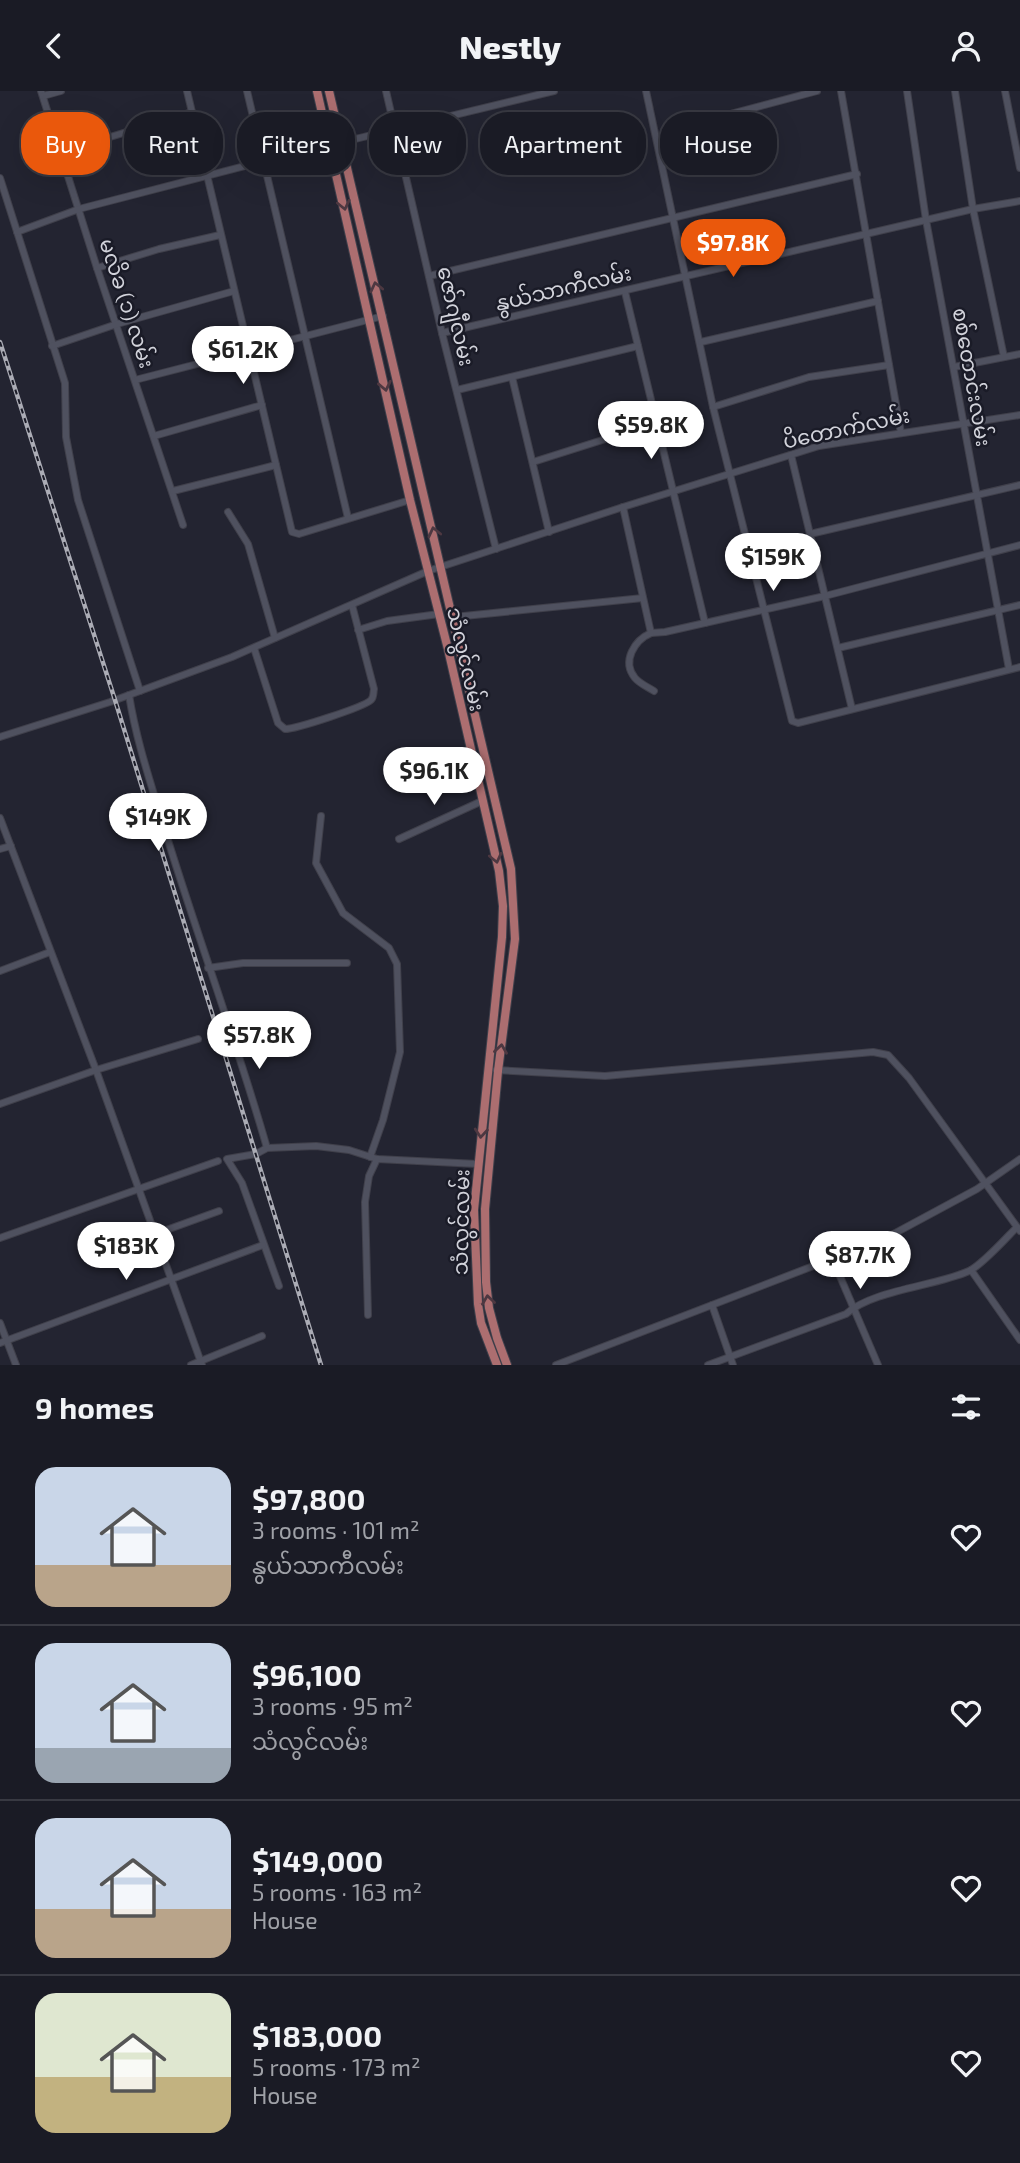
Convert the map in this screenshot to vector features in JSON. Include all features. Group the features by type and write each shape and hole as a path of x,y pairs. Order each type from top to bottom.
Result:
{"main road":[{"name":"သံလွင်လမ်း","path":"317,91 322,112"},
{"name":"သံလွင်လမ်း","path":"329,91 334,112"},
{"name":"သံလွင်လမ်း","path":"337,175 410,500 448,649 499,871 503,906 502,937 474,1210 479,1314 497,1365"},
{"name":"သံလွင်လမ်း","path":"349,175 507,848 513,892 515,939 498,1071 485,1209 489,1308 507,1365"},
{"path":"475,1252 485,1251"}],"street":[{"path":"42,94 61,91"},
{"path":"187,91 192,112"},
{"path":"247,91 252,112"},
{"name":"ဇော်ဂျီလမ်း","path":"386,91 391,112"},
{"path":"515,91 517,100"},
{"path":"466,113 554,91"},
{"path":"646,91 713,407 792,721 798,723 1020,667"},
{"path":"657,140 681,127 817,91"},
{"path":"841,91 901,433"},
{"name":"စစ်တောင်းလမ်း","path":"907,91 926,220 1009,669"},
{"path":"955,91 973,209 1004,357"},
{"path":"1005,91 1020,168"},
{"name":"မလိခ (၁) လမ်း","path":"42,94 48,112"},
{"path":"17,232 79,209 237,168"},
{"path":"429,275 857,174"},
{"name":"မလိခ (၁) လမ်း","path":"68,175 183,525"},
{"path":"267,175 348,518"},
{"name":"ဇော်ဂျီလမ်း","path":"406,175 495,549"},
{"path":"207,176 290,528 295,534 410,500"},
{"path":"0,177 65,383 65,428 78,500 140,691"},
{"name":"နွယ်သာကီလမ်း","path":"442,333 973,209 1020,201"},
{"path":"97,268 159,249 220,235"},
{"path":"52,346 117,324 234,291"},
{"path":"625,292 705,623"},
{"path":"701,342 878,301"},
{"path":"135,380 383,316"},
{"path":"457,390 638,346"},
{"path":"954,367 1020,354"},
{"path":"713,407 808,377 890,365"},
{"path":"512,377 549,531"},
{"path":"154,436 262,405"},
{"name":"ပိတောက်လမ်း","path":"0,737 129,695 254,647 428,571 622,507 818,446 1020,415"},
{"path":"533,462 656,423"},
{"path":"791,455 852,709"},
{"path":"173,491 276,465"},
{"path":"810,534 1020,485"},
{"path":"622,507 652,633"},
{"path":"228,512 248,544 275,638"},
{"path":"654,691 636,679 631,665 634,646 639,639 652,633 764,611 1020,545"},
{"path":"454,617 643,598"},
{"path":"254,647 278,723 285,729 370,701 374,689 352,605"},
{"path":"838,648 1020,605"},
{"path":"358,630 387,621 439,614"},
{"path":"129,695 135,729 208,968 250,1089 267,1148"},
{"path":"399,839 482,801"},
{"path":"321,816 316,863 343,913 389,949 397,964 400,1052 373,1158 365,1202 368,1315"},
{"path":"0,818 96,1070 202,1363"},
{"path":"0,849 10,846"},
{"path":"0,971 50,952"},
{"path":"208,968 243,963 347,963"},
{"path":"0,1104 96,1070 198,1039"},
{"path":"487,1069 605,1076 873,1052 888,1055 909,1078 1019,1229 971,1270 896,1292 852,1308 846,1314 708,1365"},
{"path":"279,1286 242,1183 227,1159 257,1154 267,1148 316,1146 349,1150 373,1158 478,1164"},
{"path":"556,1365 574,1362 886,1238 985,1183 1020,1159"},
{"path":"0,1238 218,1161"},
{"path":"122,1246 219,1211"},
{"path":"3,1341 263,1245"},
{"path":"833,1260 878,1365"},
{"path":"971,1270 1020,1340"},
{"path":"712,1305 733,1365"},
{"path":"0,1323 3,1341 16,1365"},
{"path":"191,1365 202,1363 262,1336"}],"railway":[{"path":"0,342 115,700 321,1365"}]}
